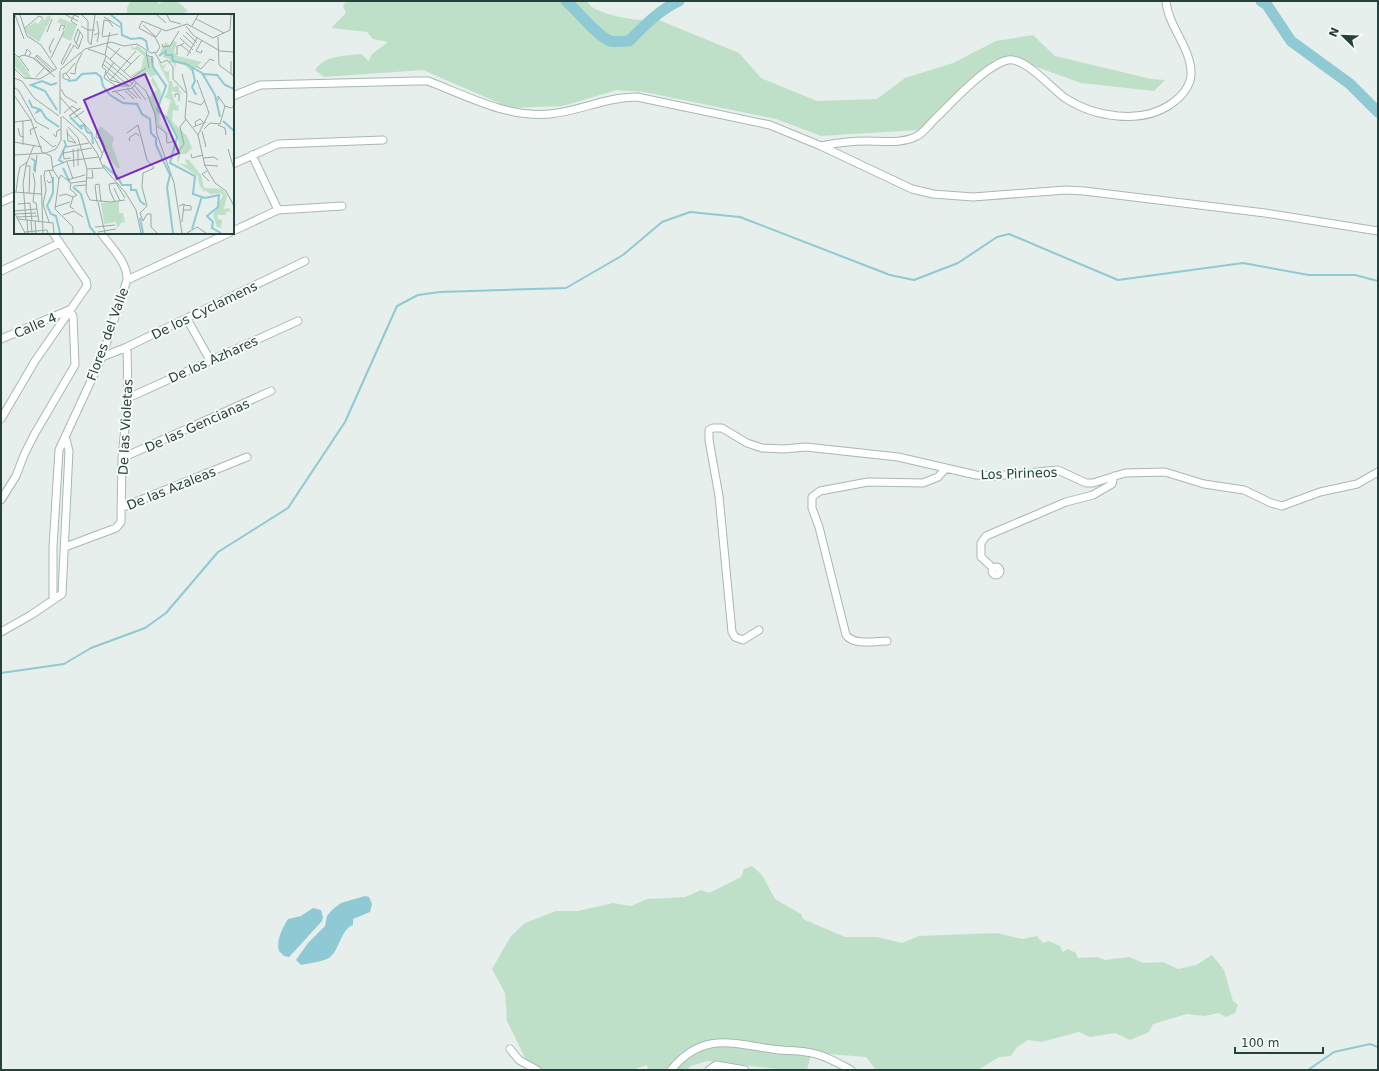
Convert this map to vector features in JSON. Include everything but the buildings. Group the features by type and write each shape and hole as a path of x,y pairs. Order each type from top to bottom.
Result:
{"street":[{"path":"821,146 848,142 900,141 919,135 971,84 1007,60 1024,64 1064,97 1091,110 1111,114 1138,116 1153,113 1176,100 1189,85 1191,76 1189,59 1169,18 1166,1"},
{"path":"234,96 254,87 267,84 428,81 507,111 521,114 550,114 619,97 637,97 770,125 821,146 912,189 933,194 973,197 1051,190 1084,190 1265,212 1378,231"},
{"path":"234,164 278,144 384,140"},
{"path":"252,155 278,210"},
{"path":"1,202 14,196"},
{"path":"234,231 278,210 342,206"},
{"path":"1,419 35,361 69,310 85,290 86,281 54,234"},
{"name":"Flores del Valle","path":"53,600 53,547 59,450 66,439 102,356 127,280 126,270 122,262 102,234"},
{"path":"127,280 227,234"},
{"path":"1,271 60,243"},
{"name":"De los Cyclamens","path":"102,356 127,347 187,319 305,261"},
{"path":"1,500 16,476 34,435 75,365 74,325 73,316 69,310"},
{"name":"Calle 4","path":"1,339 69,310"},
{"path":"187,319 210,360"},
{"name":"De los Azhares","path":"128,398 298,321"},
{"name":"De las Violetas","path":"121,508 122,458 128,398 127,347"},
{"name":"De las Gencianas","path":"122,458 271,391"},
{"name":"Los Pirineos","path":"759,630 743,640 735,637 732,632 719,496 708,433 710,429 722,428 747,443 762,448 784,450 806,447 898,457 970,474 994,476 1058,470 1086,483 1099,483 1125,473 1165,472 1204,484 1244,490 1271,503 1282,506 1320,492 1357,484 1378,472"},
{"path":"1,632 53,600 63,592 69,451 66,439"},
{"name":"De las Azaleas","path":"65,547 118,527 121,522 121,508 247,457"},
{"path":"887,641 857,641 848,638 846,635 819,528 812,508 812,497 820,490 868,482 923,483 938,477 946,468"},
{"path":"993,568 985,563 981,557 981,543 986,536 1066,502 1093,495 1112,484 1114,476"},
{"path":"671,1070 678,1062 696,1050 723,1041 772,1049 810,1052 826,1057 851,1070"},
{"path":"510,1050 519,1060 537,1070"},
{"path":"709,1070 716,1065 744,1070"}],"green space":[{"path":"130,1 158,1 158,4 165,1 177,1 188,11 182,14 127,14 127,8"},
{"path":"346,1 586,1 593,8 618,17 636,20 659,20 739,53 761,78 817,101 877,99 905,78 953,63 996,41 1033,35 1055,56 1151,79 1165,80 1154,91 1081,83 1006,56 918,130 821,136 776,119 644,92 617,90 563,106 510,108 423,70 324,77 315,70 324,61 336,57 361,54 369,61 372,54 388,42 373,39 367,32 331,28 346,13 343,6"},
{"path":"752,866 762,875 775,899 801,914 803,919 845,937 877,937 902,943 919,936 997,933 1022,939 1037,936 1043,943 1049,941 1060,946 1063,952 1068,949 1076,953 1078,958 1097,957 1105,960 1129,957 1144,963 1163,962 1178,969 1196,965 1212,955 1224,970 1233,1001 1238,1005 1235,1013 1226,1017 1219,1013 1204,1016 1187,1014 1153,1024 1149,1032 1130,1040 1115,1033 1090,1037 1079,1032 1041,1042 1028,1040 1017,1047 1011,1056 999,1057 978,1070 876,1070 866,1057 816,1053 811,1055 807,1070 786,1070 707,1061 691,1066 687,1070 648,1070 647,1065 633,1070 535,1070 535,1067 525,1058 507,1021 505,993 492,969 511,936 525,923 556,911 578,911 613,903 631,906 647,899 685,897 701,890 709,893 741,877 744,869"}],"water":[{"path":"365,896 369,897 372,904 370,912 353,919 353,925 345,931 336,950 329,958 301,965 296,960 308,943 325,926 327,916 332,910 341,903"},
{"path":"313,908 321,910 323,917 322,921 289,957 284,956 279,951 278,943 288,919 301,916"}],"waterway":[{"path":"566,1 599,34 610,41 629,41 658,14 679,1"},
{"path":"1261,1 1267,5 1291,41 1350,84 1378,112"},
{"path":"91,648 145,628 166,613 218,552 288,508 345,422 397,306 418,295 440,292 566,288 623,255 662,222 690,212 740,217 890,275 914,280 958,263 997,237 1009,234 1118,280 1243,263 1309,275 1355,275 1378,281"},
{"path":"1,673 64,664 91,648"},
{"path":"1308,1070 1334,1052 1370,1044 1378,1047"}]}
